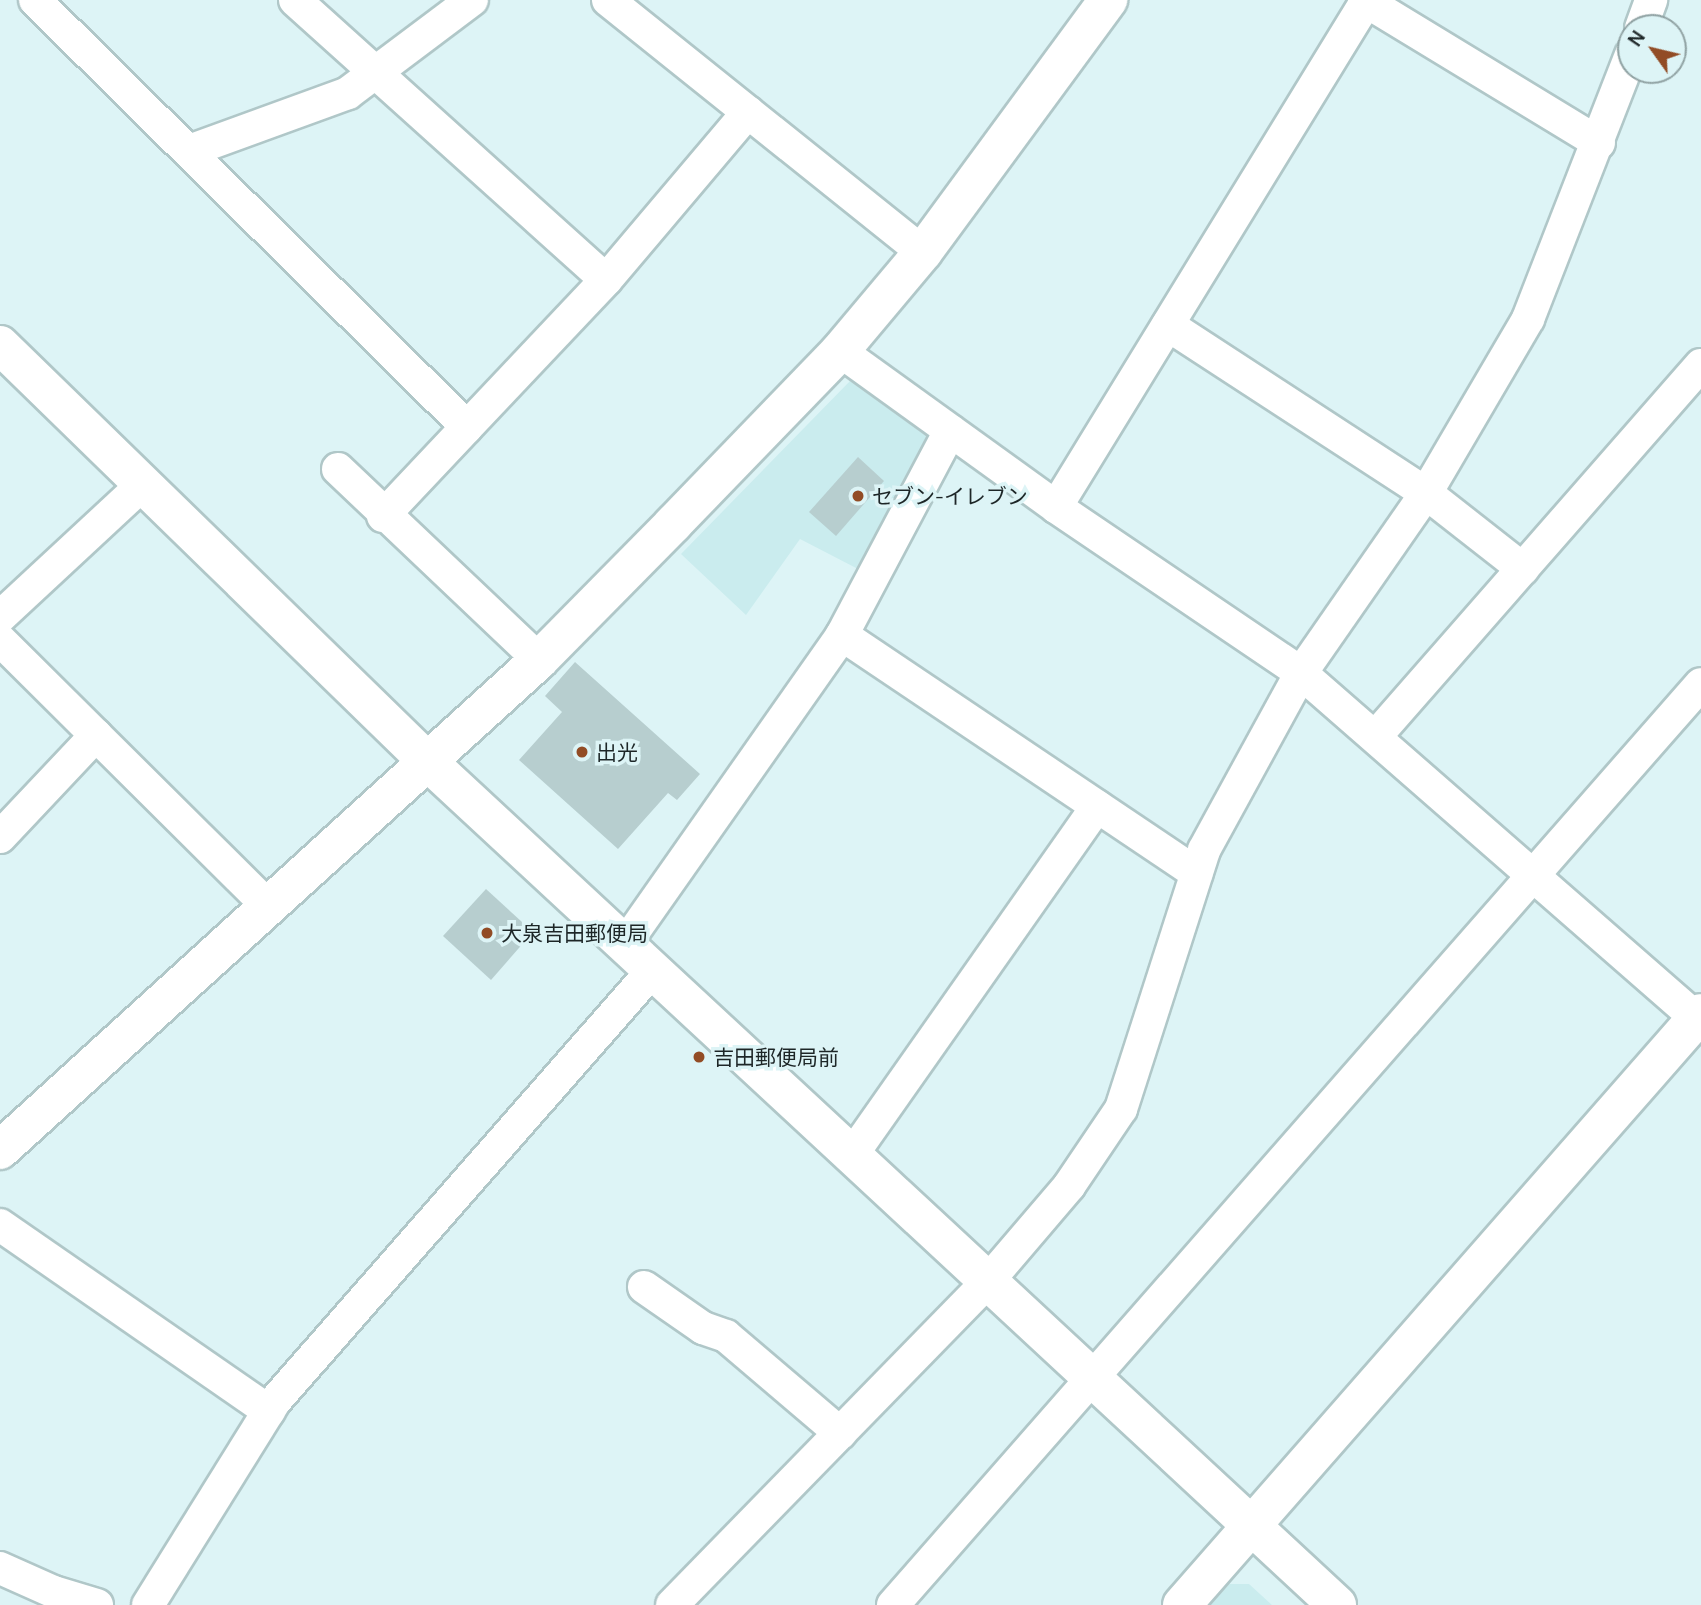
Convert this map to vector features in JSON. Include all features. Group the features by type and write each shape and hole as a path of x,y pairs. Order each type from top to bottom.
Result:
{"street":[{"path":"35,0 467,427"},
{"path":"295,0 374,74 606,280"},
{"path":"189,151 348,93 472,0"},
{"path":"608,0 923,251"},
{"path":"0,1150 425,759 539,660 839,351 923,251 1108,0"},
{"path":"1056,507 1366,1 1599,143"},
{"path":"672,1605 988,1281 1069,1186 1121,1109 1204,850 1301,673 1426,493 1528,319 1620,84"},
{"path":"383,516 606,280 748,112"},
{"path":"1168,325 1426,493 1523,569"},
{"path":"0,345 425,759 1338,1605"},
{"path":"839,351 1056,507 1301,673 1699,1015 1182,1605"},
{"path":"1376,736 1701,365"},
{"path":"625,944 842,635 950,431"},
{"path":"338,469 383,516 539,660"},
{"path":"0,617 143,484"},
{"path":"842,635 1196,873"},
{"path":"0,640 267,905"},
{"path":"893,1605 1701,684"},
{"path":"0,837 96,735"},
{"path":"852,1155 1097,807"},
{"path":"148,1605 269,1411 653,970"},
{"path":"0,1225 269,1411"},
{"path":"644,1287 703,1328 726,1336 840,1433"},
{"path":"0,1568 50,1599 97,1605"}],"shaded area":[{"path":"850,381 929,429 929,441 858,569 800,539 746,615 681,554"},
{"path":"1226,1584 1249,1584 1272,1605 1208,1605"}],"building":[{"path":"858,457 884,481 836,536 809,512"},
{"path":"575,662 700,774 677,800 668,793 618,849 519,760 562,712 545,696"},
{"path":"486,889 533,932 491,980 443,936"}],"place":[{"name":"セブン-イレブン","path":"858,496"},
{"name":"出光","path":"582,752"},
{"name":"大泉吉田郵便局","path":"487,933"},
{"name":"吉田郵便局前","path":"699,1057"}]}
